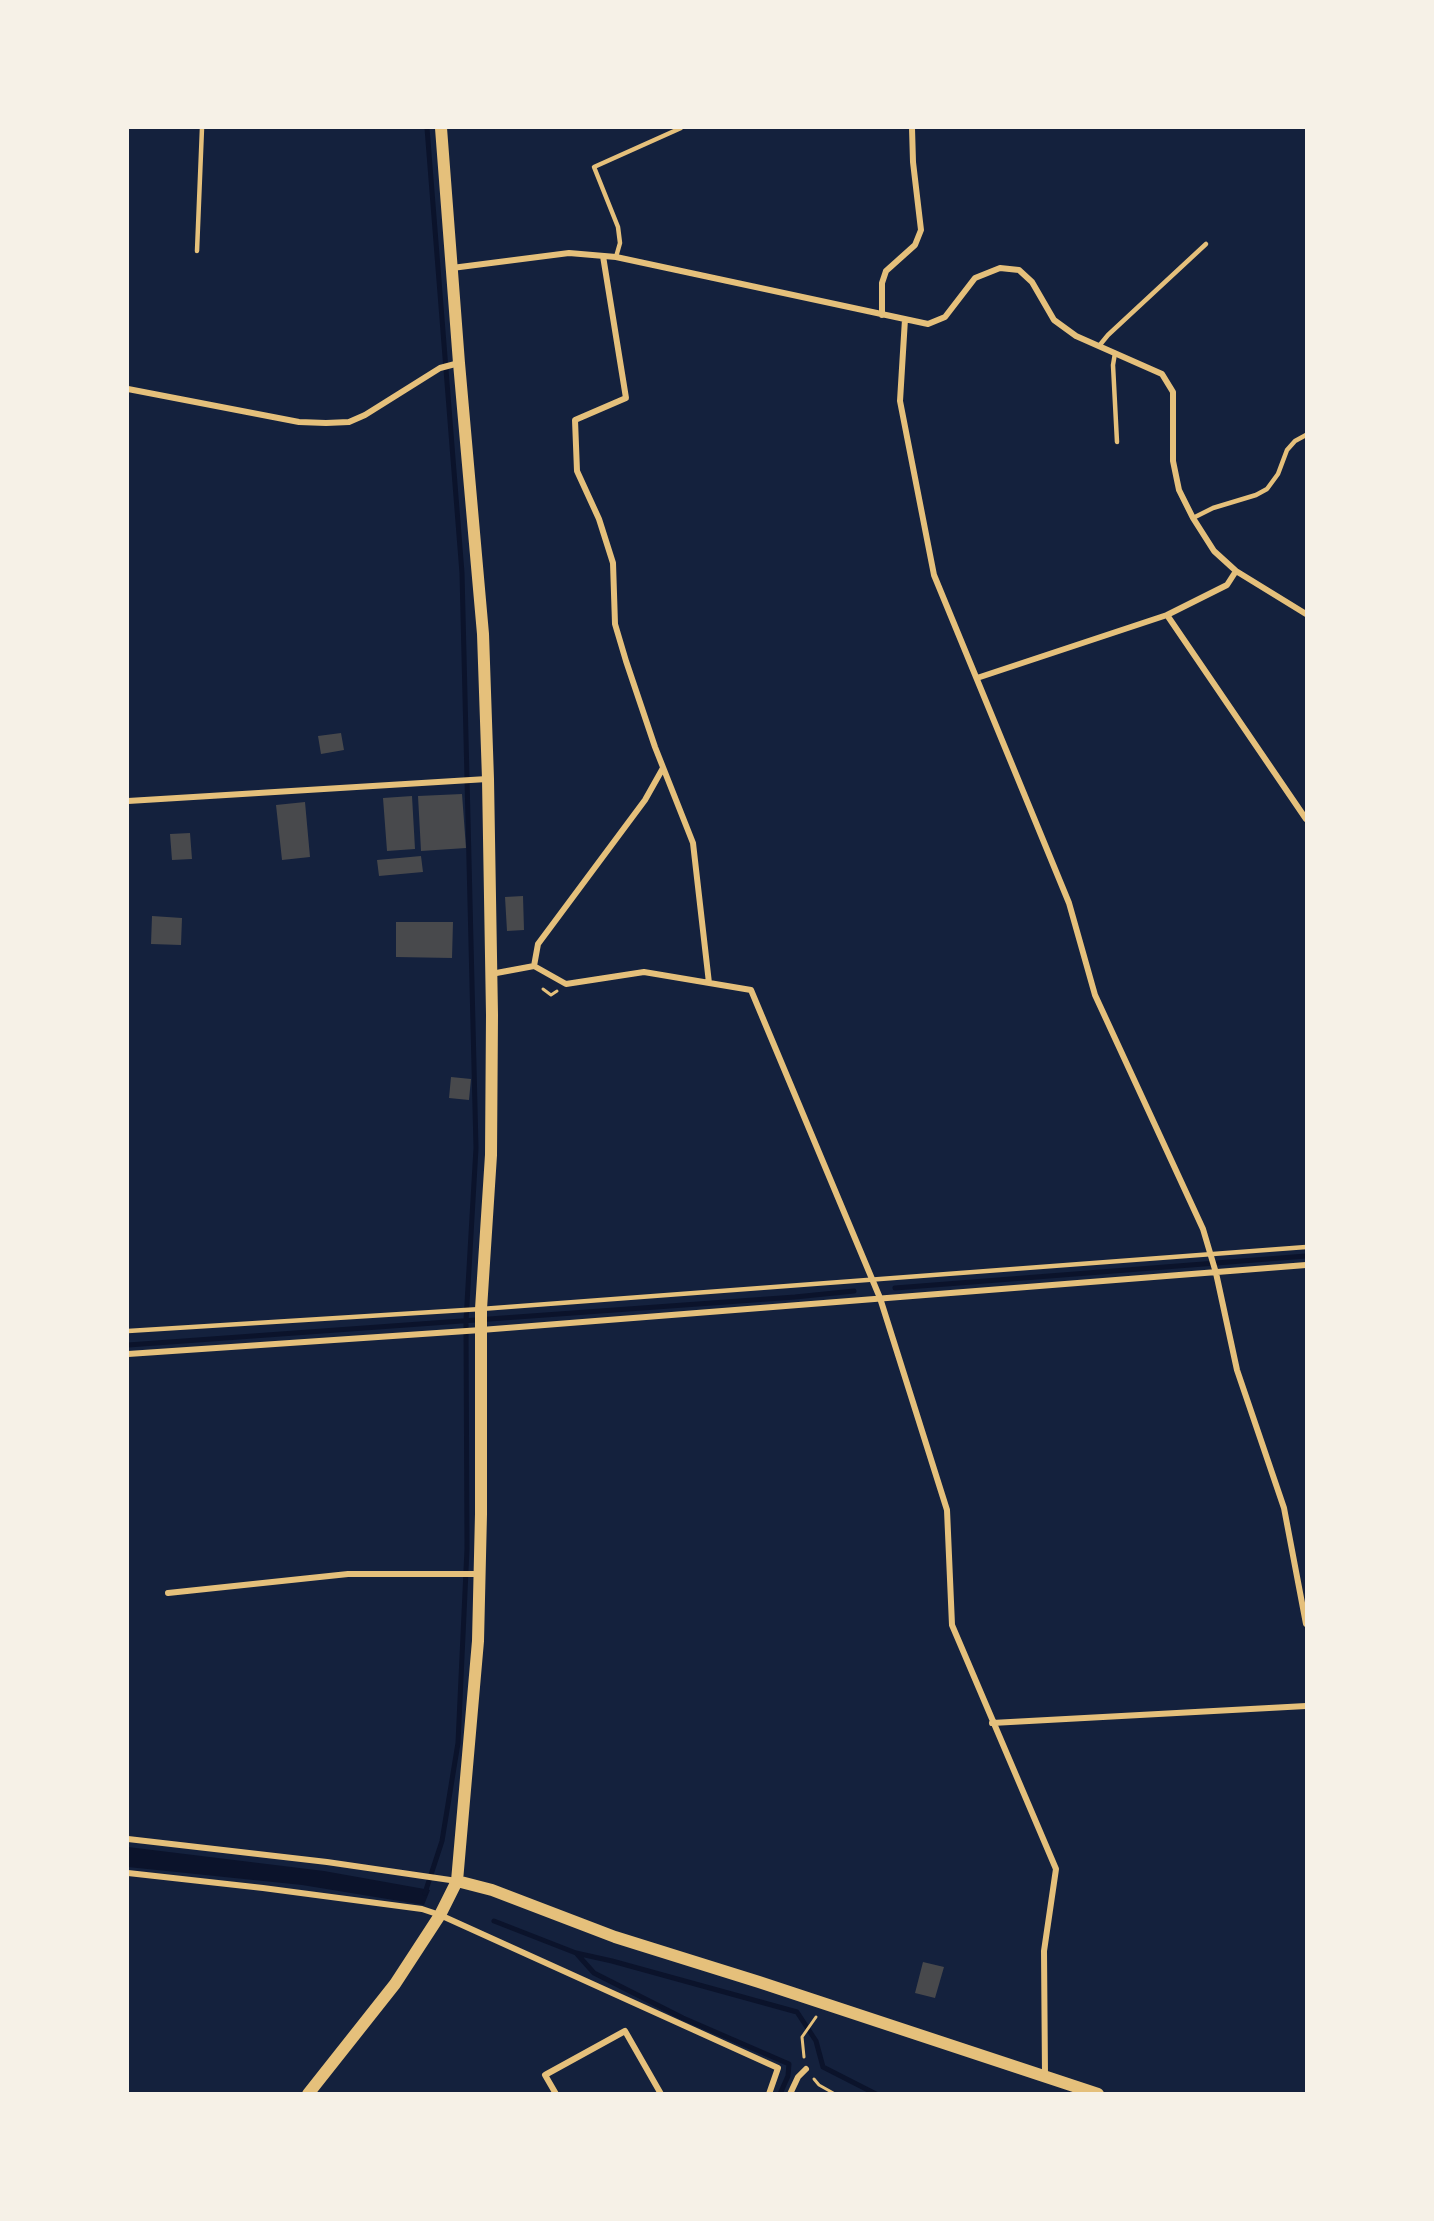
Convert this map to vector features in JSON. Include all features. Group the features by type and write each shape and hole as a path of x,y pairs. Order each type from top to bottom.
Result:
{"main road":[{"path":"308,2094 395,1984 440,1915 457,1881 478,1641 481,1320 491,1155 488,779 483,634 441,128"},
{"path":"457,1881 492,1890 615,1937 1098,2094"}],"street":[{"path":"882,315 882,283 886,271 915,245 921,230 912,128"},
{"path":"451,268 569,253 616,257 928,324 945,317 975,278 1000,268 1020,270 1032,282 1054,320 1076,336 1162,374 1173,392 1173,461 1179,490 1193,518 1214,551 1236,571 1306,614"},
{"path":"603,256 626,398 575,420 577,471 599,519 613,563 615,624 663,768 693,843 709,983"},
{"path":"905,320 900,401 934,575 1069,903 1095,995 1203,1229 1212,1255 1237,1370 1284,1508 1306,1624"},
{"path":"128,389 299,422 349,422 365,416 440,368 459,363"},
{"path":"977,678 1167,615 1227,585 1236,571"},
{"path":"1167,615 1306,819"},
{"path":"534,966 538,944 645,800 663,768"},
{"path":"128,801 488,779"},
{"path":"491,974 534,966 566,984 644,972 751,990 880,1298 947,1510 952,1625 1056,1869 1044,1951 1045,2076"},
{"path":"128,1354 481,1320 880,1298 1306,1265"},
{"path":"168,1593 348,1574 479,1574"},
{"path":"992,1723 1306,1706"},
{"path":"128,1839 327,1862 457,1881"},
{"path":"128,1873 422,1909 440,1915 778,2068 769,2094"},
{"path":"556,2094 545,2075 625,2031 661,2094"},
{"path":"790,2094 798,2077 806,2069"}],"lane":[{"path":"197,251 202,128"},
{"path":"616,257 620,243 618,227 594,167 681,128"},
{"path":"1100,346 1108,335 1206,244"},
{"path":"1115,353 1113,365 1117,442"},
{"path":"1193,518 1213,508 1268,489 1278,474 1287,450 1295,441 1306,435"},
{"path":"128,1331 481,1320 871,1278 1212,1255 1306,1246"}],"path":[{"path":"826,2004 802,2037 806,2069 819,2085 835,2094"}],"water":[{"path":"128,1847 324,1871 430,1890 424,1905 302,1885 128,1867"}],"building":[{"path":"341,733 344,750 321,754 318,736"},
{"path":"462,794 466,848 421,851 418,796"},
{"path":"412,796 415,849 387,851 383,798"},
{"path":"305,802 310,857 282,860 276,805"},
{"path":"190,833 192,859 172,860 170,834"},
{"path":"421,856 423,872 379,876 377,860"},
{"path":"523,896 524,930 507,931 505,897"},
{"path":"152,916 182,918 181,945 151,944"},
{"path":"396,922 453,922 452,958 396,957"},
{"path":"451,1077 471,1079 469,1100 449,1098"},
{"path":"923,1962 944,1967 935,1998 915,1993"}],"waterway":[{"path":"425,1893 442,1841 458,1743 467,1549 466,1321 476,1148 462,573 427,128"},
{"path":"895,1288 1306,1256"},
{"path":"128,1345 854,1291"},
{"path":"494,1921 576,1953 797,2012 816,2041 823,2067 876,2094"},
{"path":"577,1954 594,1973 683,2018 789,2064 788,2076 780,2094"}]}
